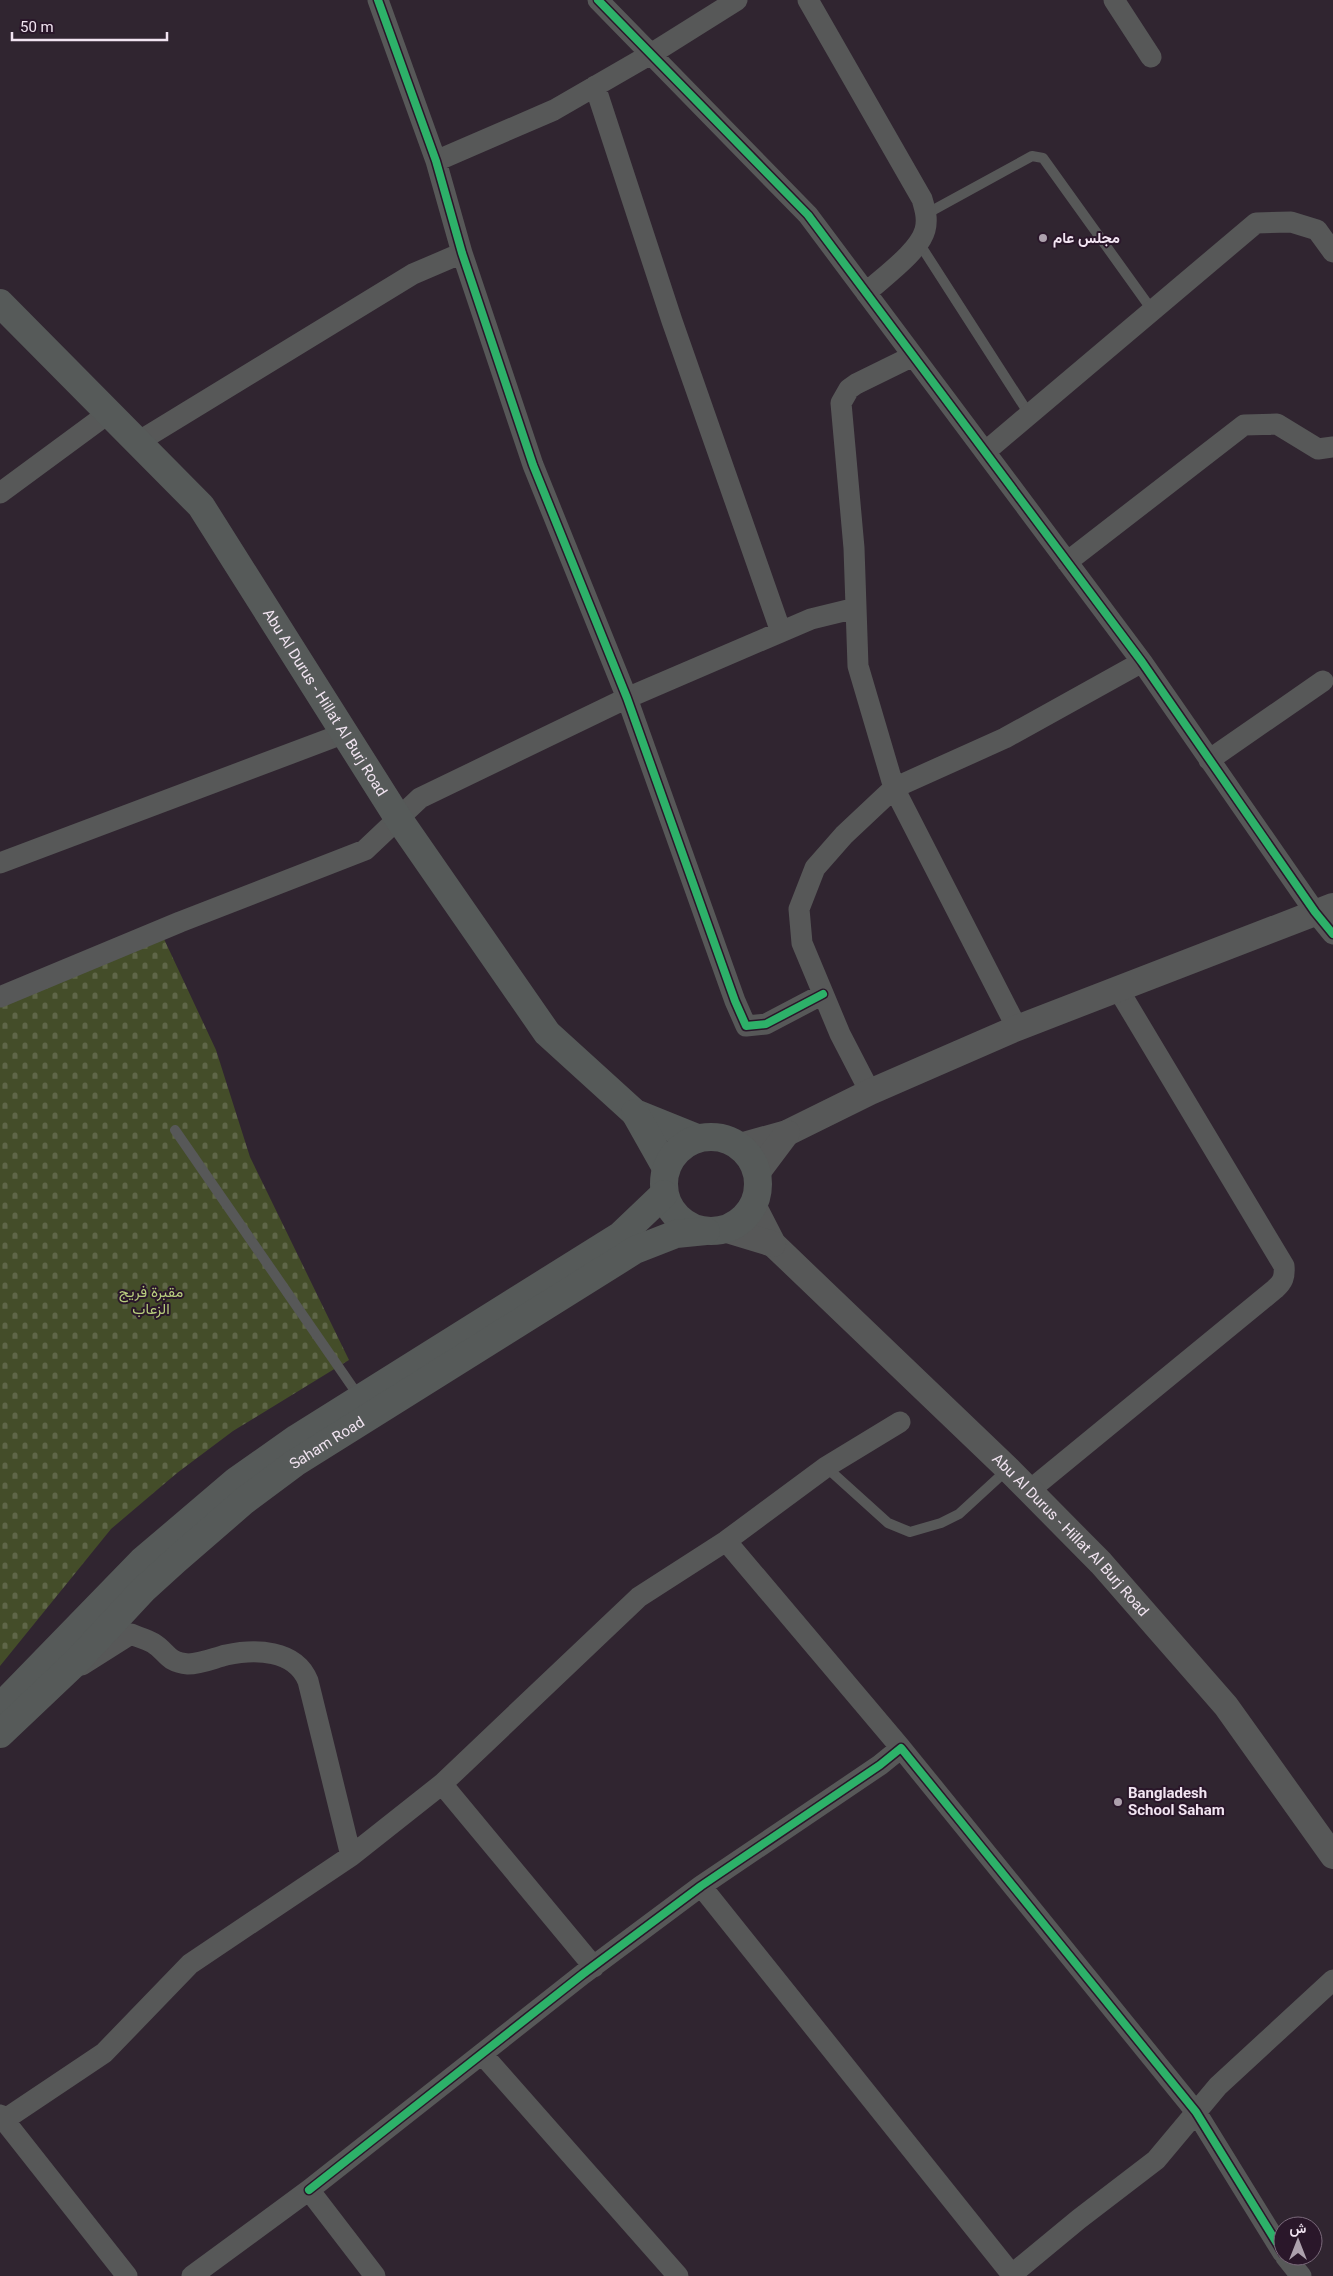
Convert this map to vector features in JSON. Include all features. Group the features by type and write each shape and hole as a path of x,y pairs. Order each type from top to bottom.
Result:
{"main road":[{"name":"Abu Al Durus - Hillat Al Burj Road","path":"0,303 201,506 398,818 547,1034 635,1113 697,1138"},
{"name":"Abu Al Durus - Hillat Al Burj Road","path":"635,1113 665,1181"},
{"path":"712,1136 726,1139 740,1146 751,1158 757,1173 758,1190 753,1205 741,1220 715,1230 687,1225 672,1212 665,1181 673,1155 684,1145 697,1138 712,1136"},
{"name":"Saham Road","path":"0,1707 35,1674 112,1590 197,1513 236,1481 289,1443 621,1235 665,1181"},
{"name":"Saham Road","path":"0,1734 59,1679 143,1590 244,1500 295,1464 635,1250 676,1234 715,1230"}],"street":[{"path":"378,0 436,161 462,253 533,465 627,698 734,1000 746,1026 766,1024 823,994"},
{"path":"598,0 808,215 1142,662 1209,760 1324,909 1333,934"},
{"path":"436,161 554,110 651,54 737,0"},
{"path":"808,0 922,199 926,214 925,229 919,243 866,293"},
{"path":"1114,0 1151,57"},
{"path":"595,86 672,321 781,632"},
{"path":"985,452 1256,223 1291,222 1317,230 1333,252"},
{"path":"138,442 413,274 462,253"},
{"path":"913,356 856,384 850,389 841,403 854,548 858,666 894,788 1017,1028"},
{"path":"0,492 110,412"},
{"path":"1067,562 1244,425 1277,424 1318,449 1333,447"},
{"path":"0,997 180,922 365,850 420,798 627,698 811,619 856,608"},
{"path":"870,1092 840,1034 802,943 799,909 816,868 844,836 894,788 1005,738 1142,662"},
{"path":"1209,760 1323,681"},
{"path":"0,863 345,733"},
{"path":"740,1146 788,1133 870,1092 1017,1028 1324,909"},
{"path":"1030,1490 1275,1290 1282,1283 1285,1275 1284,1266 1118,989"},
{"path":"757,1173 788,1133"},
{"name":"Abu Al Durus - Hillat Al Burj Road","path":"753,1205 773,1244 1030,1490 1101,1563 1226,1706 1333,1856"},
{"name":"Abu Al Durus - Hillat Al Burj Road","path":"715,1230 773,1244"},
{"path":"127,2276 4,2127 104,2053 190,1964 351,1856 442,1784 640,1597 726,1541 826,1466 900,1422"},
{"path":"726,1541 901,1748 1196,2112 1273,2237"},
{"path":"59,1679 131,1634 154,1644 169,1659 188,1664 248,1652 271,1652 290,1660 305,1674 308,1681 351,1856"},
{"path":"192,2276 308,2190 701,1886 880,1766 901,1748"},
{"path":"442,1784 594,1967"},
{"path":"701,1886 1012,2275 1156,2160 1218,2086 1333,1980"},
{"path":"482,2054 678,2276"},
{"path":"308,2190 375,2276"},
{"path":"1293,2266 1301,2276"}],"lane":[{"path":"926,214 1032,156 1043,158 1152,310"},
{"path":"919,243 1029,414"},
{"path":"175,1130 360,1399"},
{"path":"826,1466 888,1523 910,1532 941,1523 959,1514 1008,1469"}],"green space":[{"name":"مقبرة فريج الزعاب","path":"164,939 216,1050 250,1157 349,1360 233,1431 177,1473 111,1529 0,1666 0,1005"}],"cycle path":[{"path":"378,0 436,161 462,253 533,465 627,698 735,1001 746,1026 766,1024 823,994"},
{"path":"598,0 808,215 1142,662 1315,912 1333,934"},
{"path":"309,2190 583,1974 701,1886 880,1765 901,1748 1196,2112 1273,2237"}],"place":[{"name":"مجلس عام","path":"1043,238"},
{"name":"Bangladesh School Saham","path":"1118,1802"}]}
